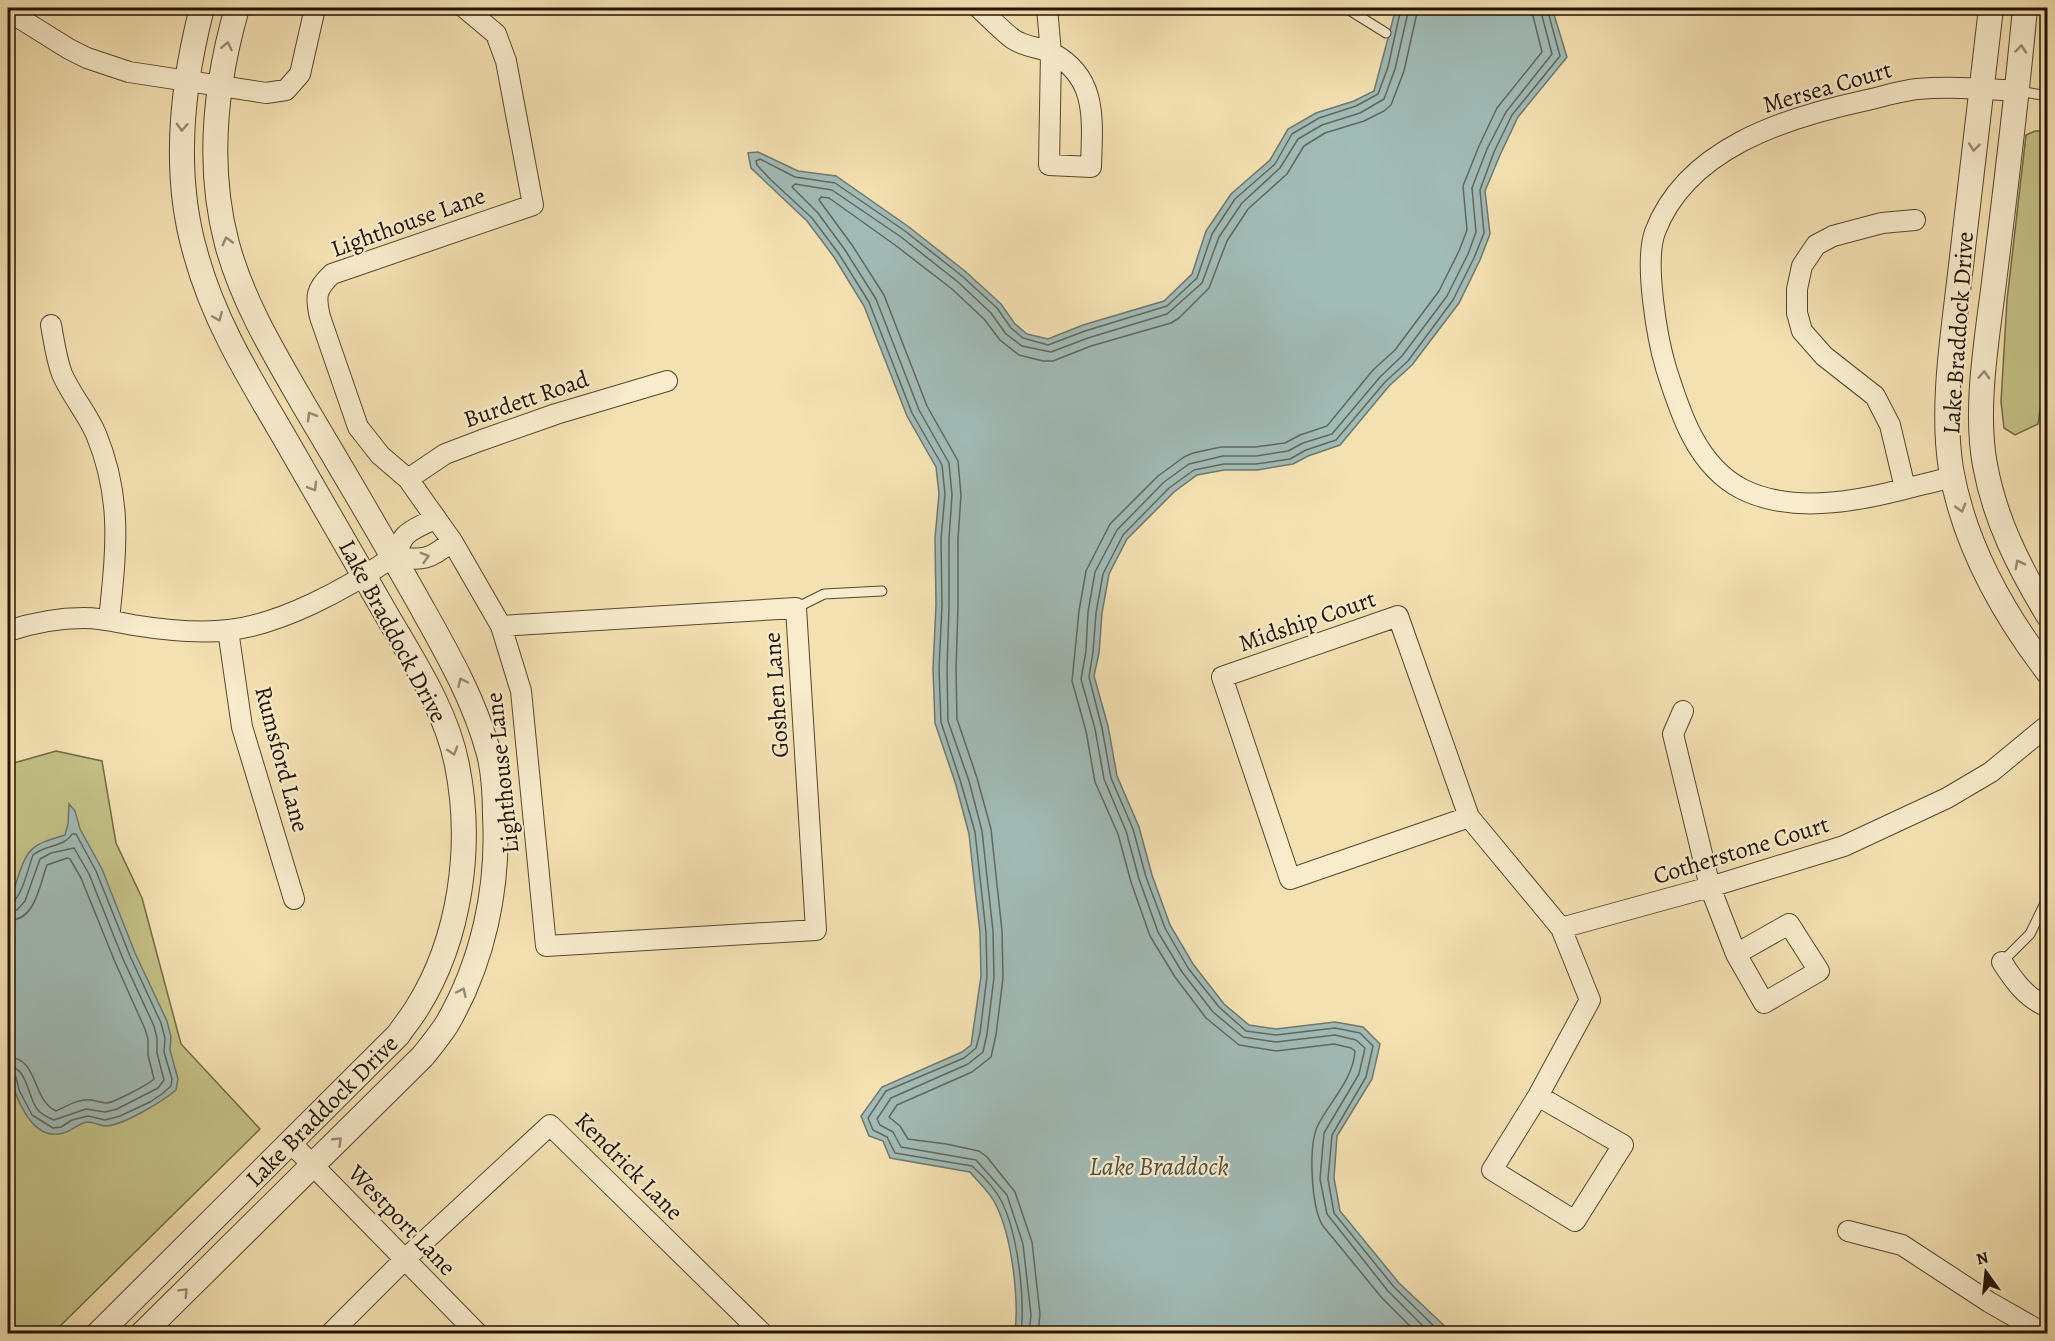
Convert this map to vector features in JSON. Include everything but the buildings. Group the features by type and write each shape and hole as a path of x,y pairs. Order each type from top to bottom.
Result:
{"street":[{"path":"8,8 46,36 87,58 129,72 266,93 286,90 300,74 315,8"},
{"name":"Lake Braddock Drive","path":"98,1334 398,1035 418,1007 445,948 456,909 462,869 463,833 457,764 447,732 427,686 245,370 222,327 195,255 183,189 182,120 186,80 202,8"},
{"name":"Lake Braddock Drive","path":"142,1334 423,1056 447,1025 477,958 489,916 492,894 496,833 495,794 489,757 478,720 463,683 393,557 274,354 252,313 227,246 216,186 216,122 219,86 237,8"},
{"name":"Lighthouse Lane","path":"465,8 496,34 506,61 533,205 332,274 321,284 316,300 358,427 380,455 408,479 452,541 501,626 521,691 546,946 816,930"},
{"path":"979,8 1014,40 1051,53 1073,68 1082,79 1089,95 1092,114 1091,167 1049,165 1051,53 1047,8"},
{"name":"Lake Braddock Drive","path":"1991,8 1951,357 1948,428 1953,477 1969,535 1982,566 2021,636 2048,672"},
{"name":"Lake Braddock Drive","path":"2025,8 2018,91 1984,360 1981,427 1984,463 2000,524 2027,580 2048,615"},
{"name":"Mersea Court","path":"1953,477 1844,501 1808,504 1770,498 1743,489 1720,474 1697,446 1679,411 1663,359 1650,276 1654,234 1672,198 1710,160 1773,126 1836,107 1914,90 1950,87 2018,91"},
{"path":"1905,488 1890,425 1875,396 1824,356 1802,331 1797,313 1797,289 1802,266 1816,245 1833,236 1882,223 1915,220"},
{"path":"51,325 62,374 96,433 113,488 117,545 109,620"},
{"name":"Burdett Road","path":"408,479 445,454 556,414 667,381"},
{"path":"8,631 45,622 84,618 172,630 228,630 273,620 312,604 393,557 405,535 436,518"},
{"path":"393,557 422,560 441,552 452,541"},
{"name":"Goshen Lane","path":"501,626 796,608 816,930"},
{"name":"Midship Court","path":"1398,616 1469,817 1290,879 1222,677 1398,616"},
{"name":"Rumsford Lane","path":"228,630 242,727 294,899"},
{"path":"1683,711 1673,734 1710,887 1736,954"},
{"name":"Cotherstone Court","path":"1561,928 1807,859 1844,846 1947,798 1991,772 2048,725"},
{"path":"1469,817 1561,928 1590,1000 1538,1096 1492,1170 1575,1221 1623,1145 1538,1096"},
{"path":"2002,962 2020,988 2048,1008"},
{"name":"Kendrick Lane","path":"404,1260 550,1125 763,1334"},
{"name":"Westport Lane","path":"290,1142 478,1334"},
{"path":"1848,1231 1902,1245 1989,1302 2045,1334"},
{"path":"330,1334 404,1260"}],"lane":[{"path":"1346,8 1386,33"},
{"path":"2018,91 2048,96"},
{"path":"796,608 824,594 882,591"},
{"path":"2002,962 2030,934 2048,897"}],"shaded area":[{"path":"2035,131 2047,131 2048,355 2038,424 2015,435 2004,428 2001,402 2007,300 2026,135"},
{"path":"56,751 102,761 116,843 142,898 181,1044 260,1129 53,1333 8,1334 8,771 14,763"}],"water":[{"name":"Lake Braddock","path":"1396,8 1552,8 1567,57 1518,117 1500,155 1485,191 1490,234 1480,260 1459,303 1412,365 1389,386 1340,445 1293,464 1257,470 1224,470 1197,475 1174,492 1127,539 1109,574 1094,676 1108,726 1117,776 1139,827 1152,875 1170,925 1193,964 1224,1004 1249,1025 1276,1029 1335,1022 1363,1027 1380,1044 1372,1079 1337,1136 1334,1178 1340,1211 1399,1283 1452,1333 1015,1333 1015,1286 1010,1250 1002,1218 991,1196 970,1172 890,1158 883,1141 869,1136 861,1116 882,1087 962,1052 971,1045 981,976 980,932 969,834 956,785 935,723 933,669 936,605 935,538 939,494 936,467 907,416 864,306 834,257 807,221 751,168 748,153 758,152 798,171 836,176 909,227 966,272 1001,304 1015,324 1027,334 1048,339 1083,325 1164,301 1192,274 1206,231 1231,194 1270,160 1288,129 1316,113 1354,101 1374,91"},
{"path":"69,804 75,811 80,829 102,869 135,953 167,1021 171,1037 170,1050 178,1079 176,1090 170,1095 123,1122 106,1126 88,1122 63,1133 51,1134 41,1130 25,1114 14,1091 8,1070 8,901 28,853 45,841 65,835"}]}
